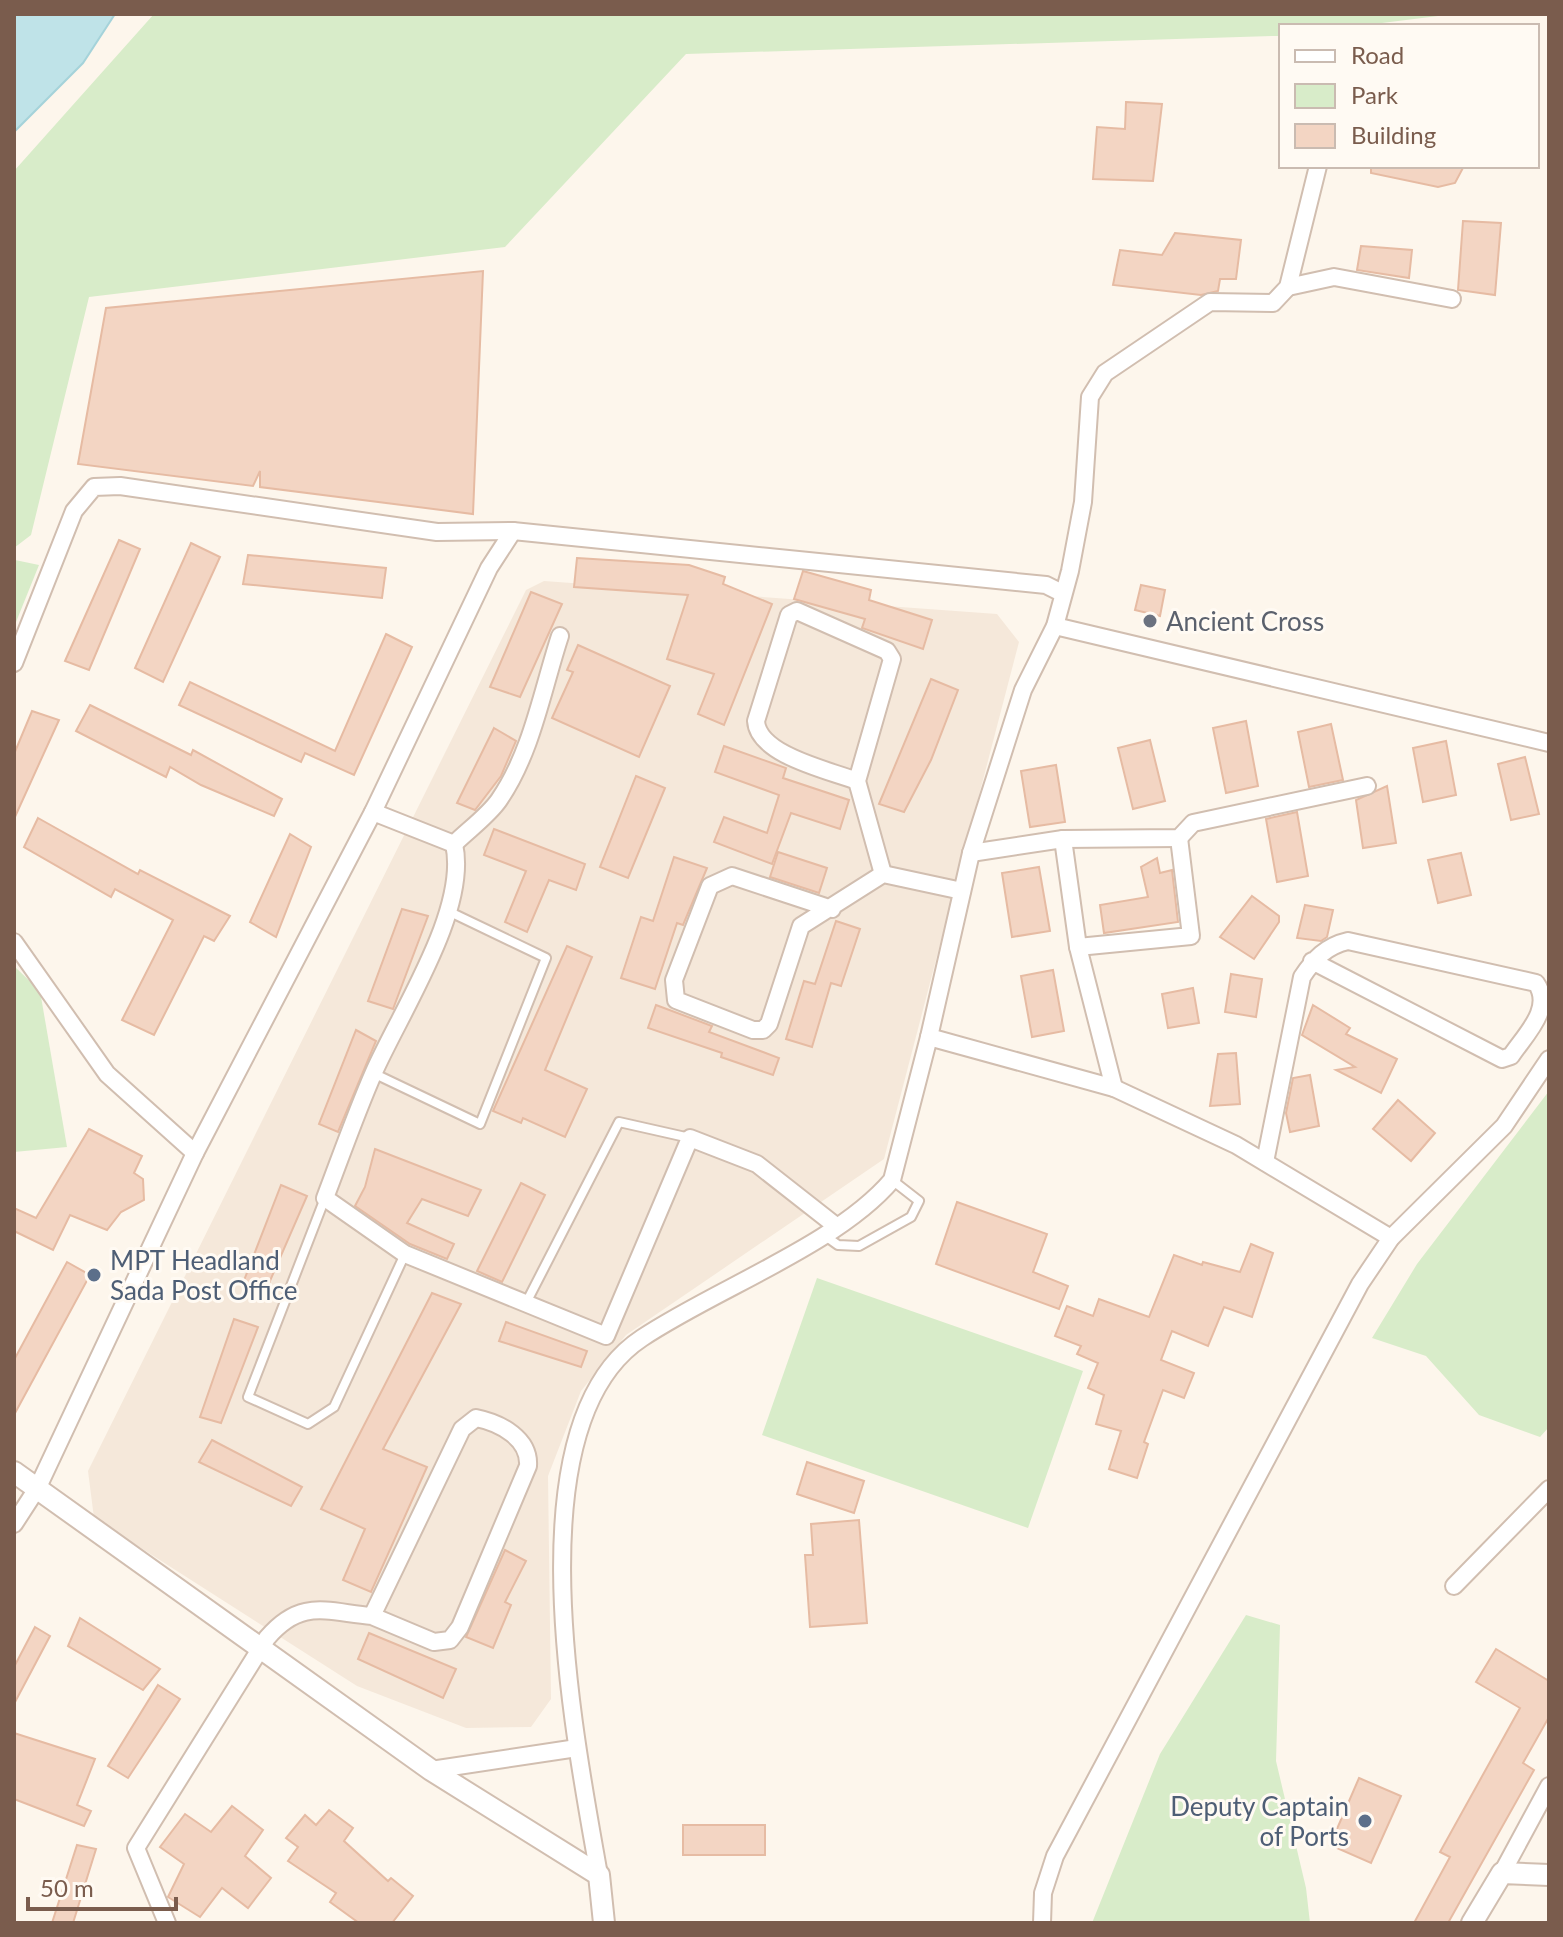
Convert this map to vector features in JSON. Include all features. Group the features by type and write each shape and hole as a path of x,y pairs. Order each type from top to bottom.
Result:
{"street":[{"path":"604,1923 577,1748 562,1580 564,1497 579,1426 601,1379 639,1339 830,1230 879,1194 892,1180 971,853 1023,690 1055,626 1083,502 1090,397 1105,373 1210,302 1273,303 1288,287 1318,168"},
{"path":"1288,287 1334,277 1452,299"},
{"path":"14,663 74,511 94,487 120,486 437,532 513,531 1046,585 1062,593"},
{"path":"14,1524 38,1487 195,1153 373,812 489,568 513,531"},
{"path":"857,781 773,749 756,731 756,721 789,615 797,611 887,651 892,659 892,671 857,781 883,874"},
{"path":"1055,626 1549,743"},
{"path":"454,844 498,802 530,743 533,717 560,636"},
{"path":"971,853 1063,839 1179,838 1193,823 1367,786"},
{"path":"373,812 454,844"},
{"path":"1078,947 1191,936 1179,838"},
{"path":"1063,839 1078,947 1114,1088"},
{"path":"454,844 458,860 450,912 373,1073 325,1198 405,1254 606,1336 690,1138 757,1164 830,1230"},
{"path":"832,909 732,876 718,879 710,886 674,980 676,1000 753,1030 763,1030 769,1024 801,926 832,909 883,874 962,891"},
{"path":"1265,1162 1297,996 1312,961 1332,945 1348,941 1536,983 1542,992 1543,1008 1511,1056 1502,1059 1312,961"},
{"path":"14,942 107,1074 195,1153"},
{"path":"929,1037 1114,1088 1265,1162 1391,1238"},
{"path":"1042,1923 1043,1893 1055,1856 1360,1284 1391,1238 1504,1126 1549,1059"},
{"path":"167,1923 136,1848 278,1625 295,1612 308,1610 372,1616 434,1642 450,1640 460,1627 528,1466 529,1452 521,1440 488,1421 476,1418 462,1429 372,1616"},
{"path":"14,1472 431,1770 599,1875"},
{"path":"1454,1586 1549,1489"},
{"path":"431,1770 577,1748"},
{"path":"1472,1923 1549,1786"},
{"path":"1502,1873 1549,1875"}],"lane":[{"path":"373,1073 480,1124 546,958 450,912"},
{"path":"526,1303 619,1122 690,1138"},
{"path":"830,1230 838,1245 859,1246 911,1217 919,1201 892,1180"},
{"path":"325,1198 248,1397 308,1424 334,1407 405,1254"}],"shaded area":[{"path":"544,581 997,614 1019,642 884,1159 626,1335 581,1391 548,1476 551,1699 531,1727 466,1728 357,1686 94,1518 88,1471 526,590"}],"green space":[{"path":"154,14 1454,14 1374,24 1279,24 1279,36 686,54 505,247 89,297 31,535 14,548 14,171"},
{"path":"14,561 39,565 14,627"},
{"path":"14,966 40,991 67,1147 14,1152"},
{"path":"1549,1091 1549,1427 1540,1437 1479,1415 1426,1356 1372,1338 1417,1264"},
{"path":"817,1278 1083,1371 1028,1528 762,1435"},
{"path":"1246,1615 1280,1625 1276,1761 1306,1888 1310,1923 1092,1923 1160,1754"}],"water":[{"path":"14,14 115,14 83,63 14,132"}],"building":[{"path":"1126,102 1162,104 1153,181 1093,179 1097,127 1125,129"},
{"path":"1371,168 1463,168 1455,183 1438,187 1371,173"},
{"path":"1463,221 1501,223 1495,295 1458,290"},
{"path":"1175,233 1241,240 1236,279 1220,279 1218,291 1201,295 1113,285 1120,250 1162,255"},
{"path":"1361,246 1412,250 1409,278 1357,270"},
{"path":"483,271 473,514 260,487 260,471 253,486 78,464 106,308"},
{"path":"119,540 140,549 89,670 65,661"},
{"path":"191,543 220,557 163,682 135,668"},
{"path":"248,555 386,568 382,598 243,584"},
{"path":"577,558 689,565 725,577 723,584 772,604 724,725 698,714 714,674 667,659 688,595 574,587"},
{"path":"803,571 871,590 869,600 932,620 923,649 862,628 865,619 794,599"},
{"path":"1141,585 1165,590 1160,616 1135,610"},
{"path":"531,592 562,604 520,697 490,687"},
{"path":"386,634 412,647 354,775 305,753 301,762 179,705 190,682 335,751"},
{"path":"578,645 670,686 639,757 552,718 573,672 567,670"},
{"path":"931,679 958,690 931,760 904,812 879,804"},
{"path":"90,705 191,755 193,750 282,799 274,816 201,785 170,767 166,777 76,731"},
{"path":"32,711 59,720 14,819 14,754"},
{"path":"1246,721 1258,786 1226,793 1213,728"},
{"path":"1331,724 1343,780 1309,787 1298,732"},
{"path":"494,728 516,741 501,776 475,810 457,803"},
{"path":"1150,740 1165,801 1133,809 1118,748"},
{"path":"1446,741 1456,795 1423,802 1413,748"},
{"path":"724,746 786,768 783,778 849,800 840,829 791,813 772,864 714,842 724,817 767,833 779,795 715,772"},
{"path":"1525,757 1539,814 1511,820 1498,764"},
{"path":"1056,765 1065,822 1030,827 1021,771"},
{"path":"636,776 665,788 628,878 600,867"},
{"path":"1387,786 1396,843 1363,848 1356,800"},
{"path":"1297,812 1308,876 1277,882 1266,819"},
{"path":"38,818 138,874 140,870 230,916 214,941 204,936 154,1035 122,1020 173,920 115,889 111,897 24,847"},
{"path":"494,829 585,864 576,890 549,880 527,932 505,922 526,871 484,855"},
{"path":"290,834 311,847 276,937 250,922"},
{"path":"778,852 827,868 819,893 770,877"},
{"path":"1461,853 1471,895 1438,903 1428,860"},
{"path":"674,857 707,868 683,925 677,923 655,989 621,978 641,917 653,921"},
{"path":"1157,858 1160,873 1172,870 1178,922 1104,933 1100,905 1148,897 1141,867"},
{"path":"1039,867 1050,931 1012,937 1002,873"},
{"path":"1252,896 1279,916 1279,922 1254,959 1220,937"},
{"path":"1305,905 1333,910 1327,937 1321,941 1297,938"},
{"path":"402,909 428,916 393,1009 368,1001"},
{"path":"836,921 860,929 841,986 831,983 812,1047 786,1039 804,981 815,984"},
{"path":"567,946 592,957 545,1070 587,1089 565,1137 523,1118 521,1123 493,1111"},
{"path":"1053,970 1064,1031 1032,1037 1021,976"},
{"path":"1231,974 1262,979 1256,1017 1225,1012"},
{"path":"1193,988 1199,1023 1168,1028 1162,994"},
{"path":"656,1005 712,1026 709,1032 779,1058 773,1075 721,1057 722,1053 648,1028"},
{"path":"1313,1005 1350,1028 1346,1034 1397,1059 1381,1093 1336,1070 1355,1067 1302,1035"},
{"path":"356,1030 376,1041 338,1132 319,1124"},
{"path":"1236,1053 1240,1104 1210,1106 1218,1054"},
{"path":"1310,1075 1319,1126 1290,1132 1286,1113 1293,1078"},
{"path":"1398,1100 1435,1133 1411,1161 1373,1129"},
{"path":"89,1129 142,1156 134,1173 143,1179 144,1200 121,1212 107,1230 70,1215 53,1250 14,1231 14,1208 36,1218"},
{"path":"375,1149 481,1190 468,1216 422,1199 407,1223 454,1244 447,1259 410,1244 355,1206 365,1187"},
{"path":"521,1183 545,1195 502,1282 477,1271"},
{"path":"281,1185 307,1196 266,1290 243,1283"},
{"path":"957,1202 1047,1234 1033,1272 1068,1286 1059,1309 936,1264"},
{"path":"1251,1244 1273,1253 1252,1317 1224,1307 1208,1346 1172,1331 1161,1360 1194,1373 1184,1398 1163,1390 1144,1442 1148,1444 1137,1478 1109,1469 1121,1431 1096,1424 1104,1395 1088,1388 1098,1363 1077,1354 1081,1346 1055,1336 1067,1306 1093,1316 1099,1299 1149,1317 1174,1255 1202,1265 1203,1262 1240,1272"},
{"path":"67,1262 90,1275 14,1415 14,1360"},
{"path":"432,1293 461,1304 383,1449 427,1467 371,1592 343,1580 365,1529 321,1509"},
{"path":"234,1319 258,1327 221,1423 200,1417"},
{"path":"506,1322 587,1351 581,1367 499,1341"},
{"path":"212,1440 302,1487 291,1506 199,1462"},
{"path":"807,1462 864,1481 854,1513 797,1494"},
{"path":"859,1520 867,1623 810,1627 805,1555 813,1555 811,1524"},
{"path":"505,1550 526,1561 505,1602 511,1605 493,1648 466,1637"},
{"path":"80,1618 160,1669 143,1690 68,1646"},
{"path":"35,1627 50,1636 14,1704 14,1667"},
{"path":"369,1633 456,1669 443,1698 358,1659"},
{"path":"1496,1649 1549,1681 1549,1717 1523,1763 1534,1770 1448,1923 1414,1923 1450,1857 1440,1852 1520,1708 1476,1682"},
{"path":"158,1685 180,1699 128,1778 108,1766"},
{"path":"14,1733 95,1759 77,1805 91,1811 84,1826 14,1799"},
{"name":"Deputy Captain of Ports","path":"1359,1778 1401,1796 1371,1863 1330,1845"},
{"path":"232,1806 263,1830 245,1856 271,1878 248,1908 222,1888 200,1917 168,1897 184,1864 160,1847 185,1814 211,1832"},
{"path":"329,1810 353,1828 344,1841 388,1881 391,1878 413,1896 392,1923 359,1923 330,1902 336,1893 288,1861 298,1847 286,1838 305,1815 316,1825"},
{"path":"683,1825 765,1825 765,1855 683,1855"},
{"path":"77,1845 96,1849 73,1923 52,1923"}],"place":[{"name":"Ancient Cross","path":"1150,621"},
{"name":"MPT Headland Sada Post Office","path":"94,1275"},
{"name":"Deputy Captain of Ports","path":"1365,1821"}]}
